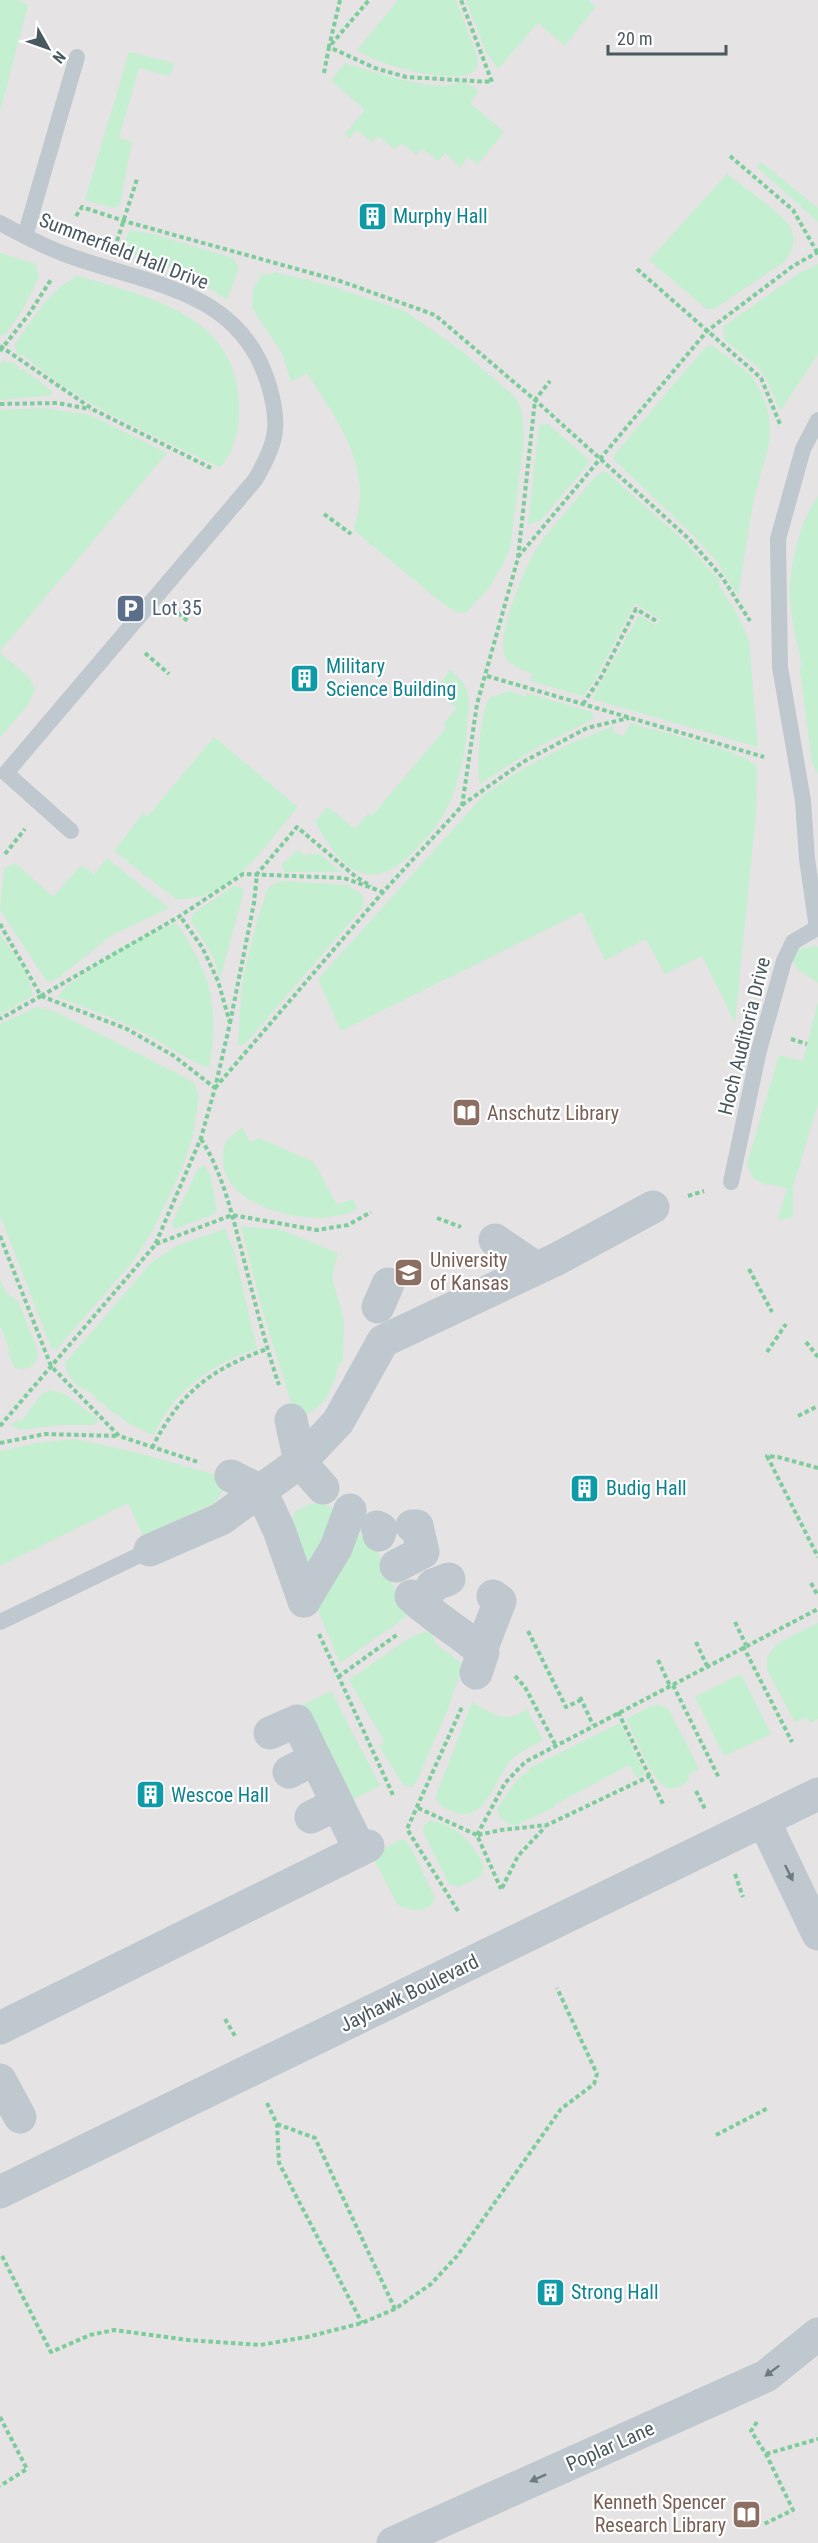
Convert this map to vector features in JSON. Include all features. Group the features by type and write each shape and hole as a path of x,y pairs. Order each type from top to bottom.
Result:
{"street":[{"path":"150,1550 221,1519 300,1462 338,1422 383,1341 536,1268 653,1207"},
{"path":"495,1240 536,1268"},
{"path":"372,1360 379,1305"},
{"path":"291,1420 300,1462 409,1572 433,1585 483,1596"},
{"path":"231,1476 261,1491 279,1530 304,1600"},
{"path":"304,1600 336,1548 483,1596"},
{"path":"0,2028 115,1963 161,1940 253,1896 364,1848 324,1811 302,1766 297,1721 270,1733"},
{"name":"Jayhawk Boulevard","path":"0,2192 818,1794"},
{"path":"764,1821 818,1934"},
{"path":"0,2080 21,2117"},
{"name":"Poplar Lane","path":"393,2543 766,2376 818,2334"}],"lane":[{"path":"25,236 77,57"},
{"name":"Summerfield Hall Drive","path":"0,223 61,253 184,293 219,311 244,334 262,362 272,394 276,421 273,450 255,480 6,773 71,831"},
{"name":"Hoch Auditoria Drive","path":"731,1182 759,1050 784,961 793,942 817,928 807,859 803,801 780,667 778,540 810,450 818,420"},
{"path":"0,1622 150,1550"}],"path":[{"path":"324,73 340,0"},
{"path":"329,47 369,0"},
{"path":"329,47 375,68 406,77 492,82 461,0"},
{"path":"518,558 707,331 793,266 817,252 793,210 730,156"},
{"path":"114,250 137,179"},
{"path":"76,216 82,207 124,221 339,281 435,315 535,400 688,538 722,577 752,624"},
{"path":"637,269 761,378 780,424"},
{"path":"53,275 29,314 1,348 94,410 211,468"},
{"path":"462,806 477,704 487,676 518,558 535,400 550,381"},
{"path":"0,404 57,403 94,410"},
{"path":"324,514 351,534"},
{"path":"583,704 601,677 636,609 658,622"},
{"path":"155,661 169,674"},
{"path":"487,676 764,757"},
{"path":"216,1088 383,892 462,806 523,762 587,728 630,718"},
{"path":"0,1426 155,1245 201,1138 216,1088 254,903 257,874 297,827 356,878 383,892"},
{"path":"5,854 26,829"},
{"path":"0,1019 180,916 243,874 344,878 383,892"},
{"path":"180,916 202,947 218,981 230,1023"},
{"path":"0,924 41,996 127,1029 174,1056 216,1088"},
{"path":"201,1138 212,1157 232,1215 274,1371"},
{"path":"653,1207 731,1182"},
{"path":"155,1245 232,1215 317,1230 348,1225 371,1212"},
{"path":"0,1236 51,1366 119,1436"},
{"path":"748,1269 772,1312"},
{"path":"767,1352 786,1324"},
{"path":"806,1342 818,1357"},
{"path":"152,1448 166,1419 190,1392 225,1367 267,1349"},
{"path":"798,1416 818,1406"},
{"path":"0,1443 45,1434 119,1436 195,1460"},
{"path":"818,1468 767,1456 818,1557"},
{"path":"338,1677 409,1572"},
{"path":"409,1572 525,1687 555,1744"},
{"path":"409,1572 419,1807 407,1829 458,1911"},
{"path":"812,1582 818,1596"},
{"path":"483,1596 566,1707 581,1699 593,1725"},
{"path":"304,1600 393,1795"},
{"path":"477,1835 512,1776 525,1762 555,1744 818,1609"},
{"path":"735,1622 792,1742"},
{"path":"696,1642 707,1666"},
{"path":"658,1660 719,1778"},
{"path":"618,1712 664,1806"},
{"path":"419,1807 477,1835 548,1825 650,1776"},
{"path":"696,1791 707,1813"},
{"path":"477,1835 501,1889 518,1856 548,1825"},
{"path":"734,1870 743,1897"},
{"path":"2,2256 51,2352 90,2335 114,2330 188,2340 260,2345 307,2337 362,2323 395,2308 431,2284 457,2256 561,2109 594,2084 597,2074 557,1989"},
{"path":"225,2019 237,2041"},
{"path":"266,2100 277,2124 279,2163 362,2323"},
{"path":"716,2135 768,2108"},
{"path":"277,2124 315,2138 395,2308"},
{"path":"760,2416 751,2431 766,2454 793,2510 764,2524"},
{"path":"0,2417 27,2469 0,2486"},
{"path":"766,2454 818,2439"}],"shaded area":[{"name":"University of Kansas","path":"0,0 818,0 818,2543 0,2543"}],"green space":[{"path":"0,0 18,0 28,5 0,112"},
{"path":"398,0 456,0 476,53 478,63 476,69 465,75 434,75 397,67 366,56 357,50"},
{"path":"466,0 589,0 596,6 565,46 538,23 498,69 486,52"},
{"path":"129,52 174,63 170,76 139,68 119,138 132,142 120,205 113,208 85,200"},
{"path":"345,63 421,84 451,85 460,81 474,87 478,92 470,103 504,132 478,164 468,157 460,167 445,153 438,161 423,149 416,154 401,143 395,149 378,136 372,142 357,130 349,138 345,134 365,110 331,80"},
{"path":"761,162 818,208 818,222 757,167"},
{"path":"727,174 785,221 792,232 793,246 784,262 714,309 707,309 649,260"},
{"path":"130,230 152,234 233,258 239,268 227,300 188,274 121,251"},
{"path":"0,253 35,264 39,277 22,311 4,336 0,335"},
{"path":"818,264 818,354 780,411 760,369 725,340 723,327 798,274"},
{"path":"274,272 328,285 405,311 462,351 516,398 522,412 524,440 510,549 489,588 466,613 457,612 442,603 355,531 360,485 346,438 307,373 291,382 282,353 252,308 253,290 261,275"},
{"path":"75,275 129,291 182,313 204,329 222,348 234,373 239,412 234,444 222,465 219,467 94,405 48,375 23,355 16,353 15,344 41,307"},
{"path":"712,345 751,375 763,396 769,415 770,440 753,503 738,596 718,563 690,532 614,460 614,455 697,357 707,346"},
{"path":"2,361 15,363 20,370 23,369 52,391 52,395 0,400 0,364"},
{"path":"43,408 90,415 167,453 0,651 0,410"},
{"path":"548,424 588,459 589,463 541,520 528,525 539,427"},
{"path":"605,471 684,541 720,581 718,584 736,612 749,640 758,747 592,699 639,615 656,626 660,619 635,603 593,683 583,696 530,681 533,674 516,667 506,658 503,645 504,633 518,588 533,554 549,531 591,482"},
{"path":"818,496 818,774 812,763 800,670 802,665 792,616 790,587 796,546"},
{"path":"0,653 28,676 35,689 28,705 0,737"},
{"path":"450,670 464,685 469,703 462,762 451,799 444,814 430,833 398,865 383,873 369,875 357,871 345,864 315,821 328,807 355,829 369,813 372,816 446,728 443,724 457,708 431,689 441,682"},
{"path":"510,691 525,697 526,693 592,712 593,719 534,749 480,784 478,765 480,739 487,703 491,697"},
{"path":"630,723 736,754 757,767 756,813 735,1023 702,956 665,974 646,939 605,960 582,912 341,1031 318,979 484,795 521,770 573,742 614,726 612,732 624,736"},
{"path":"214,737 298,807 259,854 231,881 214,891 196,897 176,899 114,851 143,813 148,816"},
{"path":"298,850 306,856 320,854 341,872 285,872 282,864"},
{"path":"107,858 169,908 112,935 58,978 51,982 46,980 0,910 4,868 15,863 53,897 81,865 94,874"},
{"path":"282,881 348,885 363,896 363,907 245,1044 238,1046 242,984 257,921 267,890"},
{"path":"234,886 243,888 243,894 220,979 213,956 191,920 194,913"},
{"path":"175,923 201,964 210,993 214,1022 209,1068 132,1027 59,998 59,994 67,986 125,945"},
{"path":"0,934 25,973 32,989 32,996 0,1015"},
{"path":"818,947 818,983 797,969 792,957 796,950"},
{"path":"818,1001 818,1104 793,1187 793,1217 778,1220 787,1188 766,1185 753,1178 747,1164 779,1055 803,1061"},
{"path":"37,1007 56,1012 188,1079 195,1084 199,1097 193,1135 182,1168 153,1230 133,1261 56,1350 51,1347 0,1215 0,1024"},
{"path":"242,1127 250,1142 259,1138 314,1162 337,1205 352,1199 358,1208 340,1215 317,1218 268,1209 246,1198 231,1183 223,1164 226,1141"},
{"path":"204,1165 210,1174 217,1210 214,1214 175,1229 172,1225 173,1221 198,1169"},
{"path":"241,1226 282,1230 338,1253 332,1277 344,1321 343,1363 339,1363 334,1382 321,1404 314,1410 296,1418 262,1309"},
{"path":"225,1229 235,1255 257,1349 241,1354 210,1370 196,1381 171,1406 154,1435 123,1419 95,1398 96,1396 75,1384 67,1372 65,1363 151,1263 178,1245"},
{"path":"0,1279 6,1293 18,1301 37,1349 37,1359 28,1368 14,1367 8,1352 10,1351 0,1325"},
{"path":"50,1390 63,1393 99,1420 93,1425 59,1425 20,1430 11,1425 11,1422 13,1424 18,1420 21,1421 42,1394"},
{"path":"74,1439 134,1452 230,1479 215,1503 143,1535 128,1503 0,1566 0,1451 37,1443"},
{"path":"322,1502 334,1510 309,1573 290,1525 296,1511 310,1504"},
{"path":"352,1530 373,1542 407,1616 340,1663 312,1596"},
{"path":"818,1623 818,1719 810,1723 807,1717 795,1722 767,1670 767,1657 778,1643"},
{"path":"430,1630 436,1644 460,1662 462,1668 448,1709 416,1782 413,1787 404,1786 379,1746 384,1741 349,1680 411,1637"},
{"path":"741,1674 771,1734 724,1756 695,1697"},
{"path":"331,1691 380,1786 347,1802 300,1706"},
{"path":"472,1702 505,1717 519,1714 527,1709 543,1740 522,1751 511,1760 482,1806 474,1812 465,1814 445,1808 435,1798"},
{"path":"657,1705 666,1707 670,1712 699,1769 688,1775 689,1781 673,1789 667,1788 656,1777 626,1719"},
{"path":"620,1723 645,1774 638,1778 629,1765 554,1805 555,1807 514,1826 500,1818 497,1809 513,1785 531,1767"},
{"path":"430,1821 448,1826 470,1843 484,1867 480,1877 459,1887 449,1884 423,1832 424,1825"},
{"path":"402,1839 410,1846 435,1898 429,1907 424,1909 407,1909 397,1904 372,1855"}],"place":[{"name":"Murphy Hall","path":"372,216"},
{"name":"Lot 35","path":"131,608"},
{"name":"Military Science Building","path":"305,678"},
{"name":"Anschutz Library","path":"466,1113"},
{"name":"University of Kansas","path":"409,1272"},
{"name":"Budig Hall","path":"585,1488"},
{"name":"Wescoe Hall","path":"150,1795"},
{"name":"Strong Hall","path":"550,2292"},
{"name":"Kenneth Spencer Research Library","path":"747,2514"}]}
